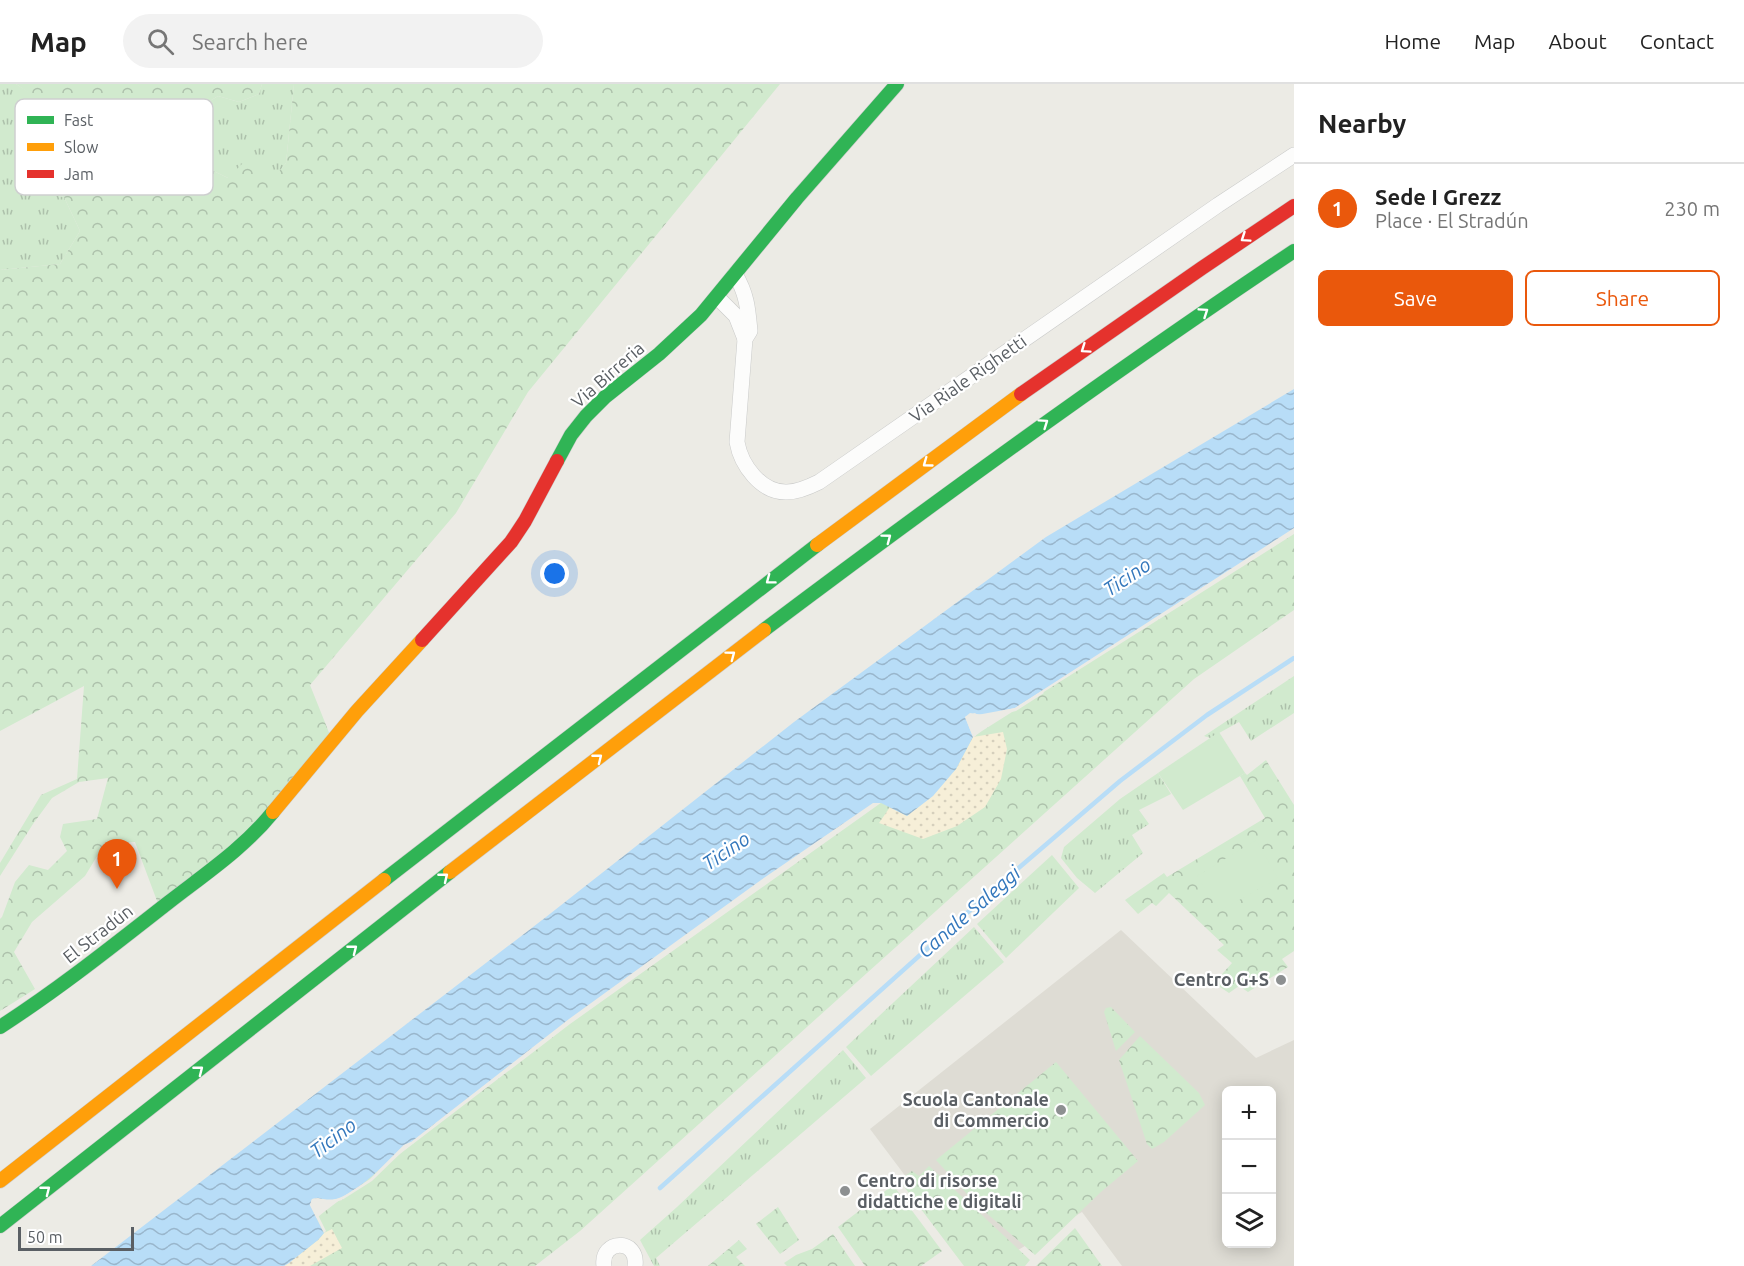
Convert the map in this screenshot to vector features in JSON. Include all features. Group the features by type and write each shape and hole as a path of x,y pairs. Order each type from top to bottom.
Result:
{"main road":[{"name":"Via Birreria","path":"292,790 357,711 511,542 525,521 571,435 586,416 605,397 675,339 717,297 797,198 897,84"},
{"path":"0,1181 364,895 801,557 1041,380 1294,206"},
{"path":"0,1226 486,843 830,580 1040,426 1294,251"},
{"name":"El Stradún","path":"0,1027 52,992 233,852 262,826 292,790"}],"street":[{"name":"Via Riale Righetti","path":"717,297 736,316 745,339 737,442 741,456 752,474 766,486 782,492 796,491 819,482 1218,205 1294,155"},
{"name":"Via Riale Righetti","path":"735,274 748,301 750,331 745,339"},
{"path":"604,1266 603,1258 606,1252 619,1245 633,1252 636,1258 635,1266"}],"shaded area":[{"name":"Scuola Cantonale di Commercio","path":"1121,930 1256,1058 1294,1040 1294,1266 1122,1266 1082,1212 991,1266 973,1266 870,1129"}],"green space":[{"path":"0,84 16,84 40,99 15,99 15,195 64,197 80,231 60,264 0,270"},
{"path":"16,84 262,84 259,94 239,102 218,96 213,99 38,99"},
{"path":"262,84 294,84 286,163 274,179 228,178 213,171 213,99 218,96 239,102 259,94"},
{"path":"294,84 780,84 528,392 456,513 310,685 332,740 275,812 160,909 135,842 105,843 85,876 32,922 14,952 35,989 0,1011 0,919 15,882 29,865 48,870 67,851 60,837 63,824 97,819 108,778 79,782 52,798 0,876 0,863 41,795 77,779 84,686 0,731 0,270 60,264 80,231 64,197 53,195 213,195 213,171 228,178 246,160 273,179 286,163"},
{"path":"1294,534 1294,610 1194,679 580,1231 535,1266 257,1266 570,1024 982,731"},
{"path":"1294,676 1294,713 1251,741 1239,722 1210,738 1204,736"},
{"path":"1219,732 1245,773 1183,810 1158,773"},
{"path":"1266,760 1294,805 1294,951 1282,959 1288,967 1248,992 1239,986 1229,993 1214,983 1232,963 1217,950 1224,945 1169,893 1156,906 1152,903 1138,914 1125,900 1164,873 1167,877 1265,818 1240,776 1245,773 1247,775"},
{"path":"1158,773 1171,794 1139,810 1149,824 1132,835 1143,853 1095,893 1077,878 1061,858 1064,847 1120,799"},
{"path":"1256,840 1278,878 1220,911 1197,876"},
{"path":"1052,855 1079,888 1006,958 977,924"},
{"path":"974,927 1004,962 871,1076 846,1047"},
{"path":"1111,1007 1135,1032 1116,1051 1104,1012 1106,1008"},
{"path":"1140,1036 1199,1093 1205,1105 1164,1142 1152,1149 1147,1144 1119,1060"},
{"path":"843,1050 866,1078 656,1258 660,1266 654,1266 640,1240"},
{"path":"1056,1062 1138,1161 1102,1191 1035,1255 977,1205 936,1160"},
{"path":"929,1166 1030,1260 1025,1266 964,1266 899,1180 912,1171 919,1176"},
{"path":"893,1185 942,1251 921,1266 865,1266 838,1227"},
{"path":"778,1207 799,1240 780,1254 756,1224"},
{"path":"1075,1228 1102,1266 1036,1266"},
{"path":"833,1234 855,1266 787,1266 784,1263 812,1249"},
{"path":"739,1240 747,1249 736,1257 745,1266 708,1266"}],"sand":[{"path":"1003,732 1007,749 1001,779 985,807 957,826 923,839 879,823 890,807 907,816 956,769 973,737"},
{"path":"332,1229 342,1248 310,1266 284,1266 324,1233"}],"water":[{"name":"Ticino","path":"1294,389 1294,528 1015,708 977,715 975,713 965,717 973,737 956,769 933,796 907,816 881,803 873,803 761,880 569,1019 411,1142 404,1145 356,1189 335,1199 312,1199 310,1205 324,1233 284,1266 91,1266 546,917 794,722 1046,537"}],"pier":[{"path":"1042,691 1044,693 1016,711 984,718 971,716 969,718 976,736 973,737 965,717 970,713 984,715 1015,708"},
{"path":"414,1143 372,1181 342,1200 328,1204 314,1202 313,1205 326,1231 324,1233 310,1205 312,1199 328,1201 341,1198 370,1179 404,1145"}],"waterway":[{"name":"Canale Saleggi","path":"660,1188 986,896 1120,781 1207,715 1294,658"}],"traffic: fast":[{"path":"557,461 571,435 586,416 701,315 797,198 897,84"},
{"path":"764,630 1026,437 1294,251"},
{"path":"384,880 817,545"},
{"path":"0,1027 65,982 210,871 250,837 273,812"},
{"path":"0,1226 450,872"}],"traffic: slow":[{"path":"817,545 1021,394"},
{"path":"450,872 764,630"},
{"path":"273,812 357,711 422,640"},
{"path":"0,1181 384,880"}],"traffic: jam":[{"path":"1021,394 1294,206"},
{"path":"422,640 511,542 525,521 557,461"}],"place":[{"name":"Sede I Grezz","path":"117,889"},
{"name":"Centro G+S","path":"1281,980"},
{"name":"Scuola Cantonale di Commercio","path":"1061,1110"},
{"name":"Centro di risorse didattiche e digitali","path":"845,1191"}]}
